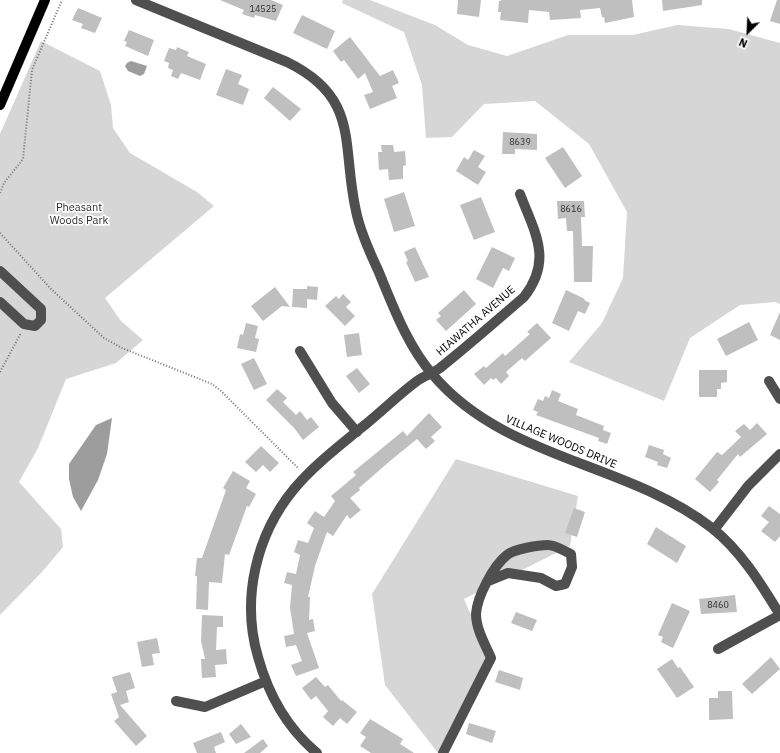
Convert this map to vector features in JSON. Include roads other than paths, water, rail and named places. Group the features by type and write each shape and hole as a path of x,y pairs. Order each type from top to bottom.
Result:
{"main road":[{"path":"0,106 45,0"}],"street":[{"name":"VILLAGE WOODS DRIVE","path":"136,0 287,62 306,71 322,85 334,101 343,119 348,138 356,210 361,231 398,318 431,374 469,409 497,428 526,442 656,495 677,505 714,530 745,563 780,615"},
{"name":"HIAWATHA AVENUE","path":"317,753 291,726 275,700 266,681 254,644 251,615 252,585 258,556 267,532 279,510 306,476 418,381 431,374 524,297 532,286 538,275 541,260 540,245 520,194"},
{"path":"0,271 41,309 42,314 38,324 30,326 24,324 0,302"},
{"path":"300,351 332,403 357,432"},
{"path":"769,381 780,399"},
{"path":"714,530 748,486 780,454"},
{"path":"443,753 491,658 481,634 477,618 480,597 488,581 507,554 528,547 550,545 571,554 572,567 565,584 556,586 541,578 508,573 488,581"},
{"path":"718,649 780,615"},
{"path":"176,701 205,707 266,681"}],"park label":[{"name":"Pheasant Woods Park","path":"79,214"}]}
